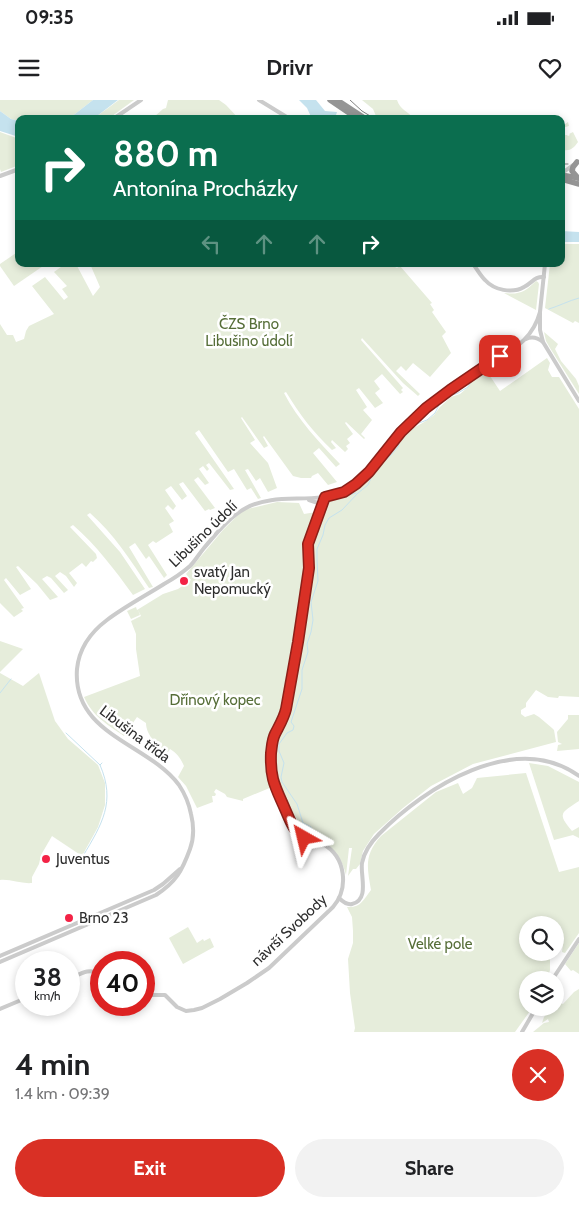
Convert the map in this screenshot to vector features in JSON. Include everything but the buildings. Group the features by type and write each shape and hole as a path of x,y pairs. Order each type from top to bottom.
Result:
{"highway":[{"path":"330,100 352,115"},
{"path":"337,100 360,115"},
{"path":"578,161 572,171 579,180"},
{"path":"565,178 579,180"}],"street":[{"path":"119,115 140,100"},
{"path":"259,100 283,115"},
{"path":"565,174 578,161"},
{"path":"0,176 15,170"},
{"path":"475,267 487,282 504,290 519,290 537,277 544,277"},
{"path":"545,267 540,312 540,330 543,342 579,401"},
{"path":"524,340 536,323 540,312"},
{"path":"524,340 532,337 543,342"},
{"name":"Libušino údolí","path":"108,619 190,566 217,532 246,507 270,499 325,497 344,492 356,484 369,472 401,432 426,408 524,340"},
{"path":"325,497 308,544 309,568 298,642 286,709 272,744 270,766 274,784 295,830 304,838 328,846 341,866 344,884 339,898 344,903 351,904 356,903 360,898 363,889 362,861 367,849 377,835 426,794 468,772 496,762 523,759 554,764 579,776"},
{"path":"307,499 318,503 321,508"},
{"name":"Libušina třída","path":"0,962 156,895 167,888 178,876 190,851 193,834 192,814 178,784 155,763 110,733 92,718 82,701 77,667 81,652 87,640 108,619"},
{"name":"Libušina třída","path":"0,956 146,894 163,884 180,869"},
{"name":"návrší Svobody","path":"155,995 165,995 181,1010 202,1008 247,983 268,968 333,907 339,898"},
{"path":"558,971 579,939"},
{"path":"0,1009 15,1003"},
{"path":"522,1032 531,1016"}],"green space":[{"path":"0,100 93,100 73,115 15,115 15,120 0,111"},
{"path":"119,100 134,100 113,115 98,115"},
{"path":"168,100 219,100 235,115 156,115 166,108"},
{"path":"362,100 397,100 400,106 411,115 376,115 373,109"},
{"path":"0,132 15,138 15,167 1,172"},
{"path":"573,132 578,142 572,149 565,150 565,135 568,136"},
{"path":"565,244 579,244 579,323 575,321 573,323 545,308 550,267 565,267"},
{"path":"15,254 15,267 42,267 14,286 0,264"},
{"name":"ČZS Brno Libušino údolí","path":"61,267 78,267 93,296 100,287 91,267 401,267 432,303 430,304 434,310 432,312 446,332 442,336 451,353 430,377 413,363 406,371 401,366 396,371 420,394 418,396 403,383 362,338 361,340 403,388 401,390 403,392 400,394 382,374 374,381 380,389 375,393 383,403 375,408 359,388 356,390 367,407 363,410 372,420 361,434 364,439 345,423 353,434 347,439 350,443 346,446 348,449 345,452 332,440 331,442 336,448 332,450 307,423 286,392 284,393 302,422 340,464 336,467 319,448 313,453 337,482 328,485 318,473 311,478 293,476 264,436 268,446 264,448 242,417 255,440 250,443 268,463 277,488 268,492 260,478 256,481 248,469 245,470 261,498 258,499 251,488 247,490 234,469 228,472 199,430 195,433 234,489 230,490 209,463 206,465 209,469 207,471 203,466 199,469 209,483 205,485 198,477 194,480 215,508 205,511 183,482 179,484 187,496 182,500 171,486 165,490 176,506 173,510 168,505 165,508 174,521 169,524 173,532 156,543 153,541 148,545 167,575 164,578 149,556 146,559 135,543 129,547 153,587 149,588 129,558 99,521 90,513 87,515 120,552 145,589 133,595 105,558 73,525 70,527 96,554 97,558 86,567 82,563 69,573 77,583 74,587 66,576 60,572 55,576 68,590 64,593 51,578 47,576 42,579 58,597 50,600 37,584 18,566 16,567 31,589 20,595 6,578 4,580 24,608 21,609 23,611 14,617 0,603 0,324 7,335 13,335 16,342 24,339 29,326 54,314 32,286 45,277 64,300 68,297 62,289 67,286 54,272"},
{"path":"536,281 539,284 536,310 504,293 514,294 522,292"},
{"path":"544,332 558,344 555,349 561,361 576,379 579,386 579,394 546,341"},
{"path":"547,358 550,363 548,370 552,377 559,377 579,409 579,697 548,697 536,690 526,703 526,707 521,710 521,714 525,717 534,714 539,717 554,730 556,742 473,764 431,786 374,834 363,851 360,864 348,876 352,848 349,848 346,875 339,857 329,846 299,831 275,781 273,758 278,735 287,715 312,568 310,554 312,539 317,525 328,500 358,486 368,477 401,435 434,415 451,397 460,394 467,388 475,377 486,370 500,391"},
{"name":"Dřínový kopec","path":"277,502 299,503 304,514 316,512 306,544 307,565 283,715 271,737 267,767 272,787 243,799 243,801 227,797 216,789 214,792 215,796 212,796 213,802 197,808 186,786 178,777 184,766 182,761 170,749 168,752 157,744 150,736 146,723 137,717 124,736 96,715 84,697 140,676 136,634 131,621 141,616 138,610 140,615 131,619 127,611 136,607 137,610 163,594 178,589 191,580 186,574 223,530 243,510"},
{"path":"0,641 23,649 0,672"},
{"path":"0,673 23,686 39,673 55,721 68,739 98,765 105,783 105,805 98,827 82,856 52,836 41,855 39,864 32,877 32,883 0,880"},
{"path":"568,715 579,715 579,749 557,751 558,745 562,744 558,742 557,732 568,719"},
{"path":"529,763 548,766 579,782 579,801 565,811 563,817 572,831 579,827 579,838 573,835 554,840"},
{"name":"Velké pole","path":"526,773 559,872 579,867 579,933 565,953 564,916 519,916 519,961 550,961 550,970 519,971 519,1016 526,1016 515,1032 354,1032 348,959 353,943 353,931 352,917 347,907 359,905 371,890 368,875 369,855 381,836 436,792 458,783 463,794 472,788 477,778"},
{"path":"188,927 197,943 203,939 204,941 210,938 214,947 183,964 169,938"},
{"path":"579,943 579,974 573,970 571,971 565,964"},
{"path":"579,989 579,1032 533,1032 544,1023 549,1022 548,1019 542,1023 545,1016 564,1016 564,1003"}],"water":[{"path":"93,100 118,100 98,115 73,115"},
{"path":"299,100 316,100 325,111 337,112 336,115 310,115 307,108"},
{"path":"0,111 15,120 15,136 0,131"},
{"path":"565,231 579,232 579,242 565,242"}],"waterway":[{"path":"549,309 579,298"},
{"path":"314,835 311,827 303,823 297,804 282,782 281,777 284,763 279,751 279,744 287,733 293,730 294,726 291,722 302,689 302,670 308,652 307,644 313,620 311,602 318,581 317,549 325,525 329,518 342,510 368,485 380,465 398,447 401,437 411,426 427,420 435,413 439,405 450,396 468,387 474,377 513,352"},
{"path":"337,498 356,493"},
{"path":"0,693 11,679"},
{"path":"66,733 100,765"},
{"path":"83,856 105,812 107,790 100,765 102,763"}],"tram line":[{"path":"350,100 368,115"}],"place":[{"name":"svatý Jan Nepomucký","path":"184,581"},
{"name":"Juventus","path":"46,859"},
{"name":"Brno 23","path":"69,918"}],"route":[{"path":"304,838 295,830 274,784 270,766 272,744 286,709 298,642 309,568 308,544 325,497 344,492 353,487 369,472 401,432 426,408 500,356"}]}
